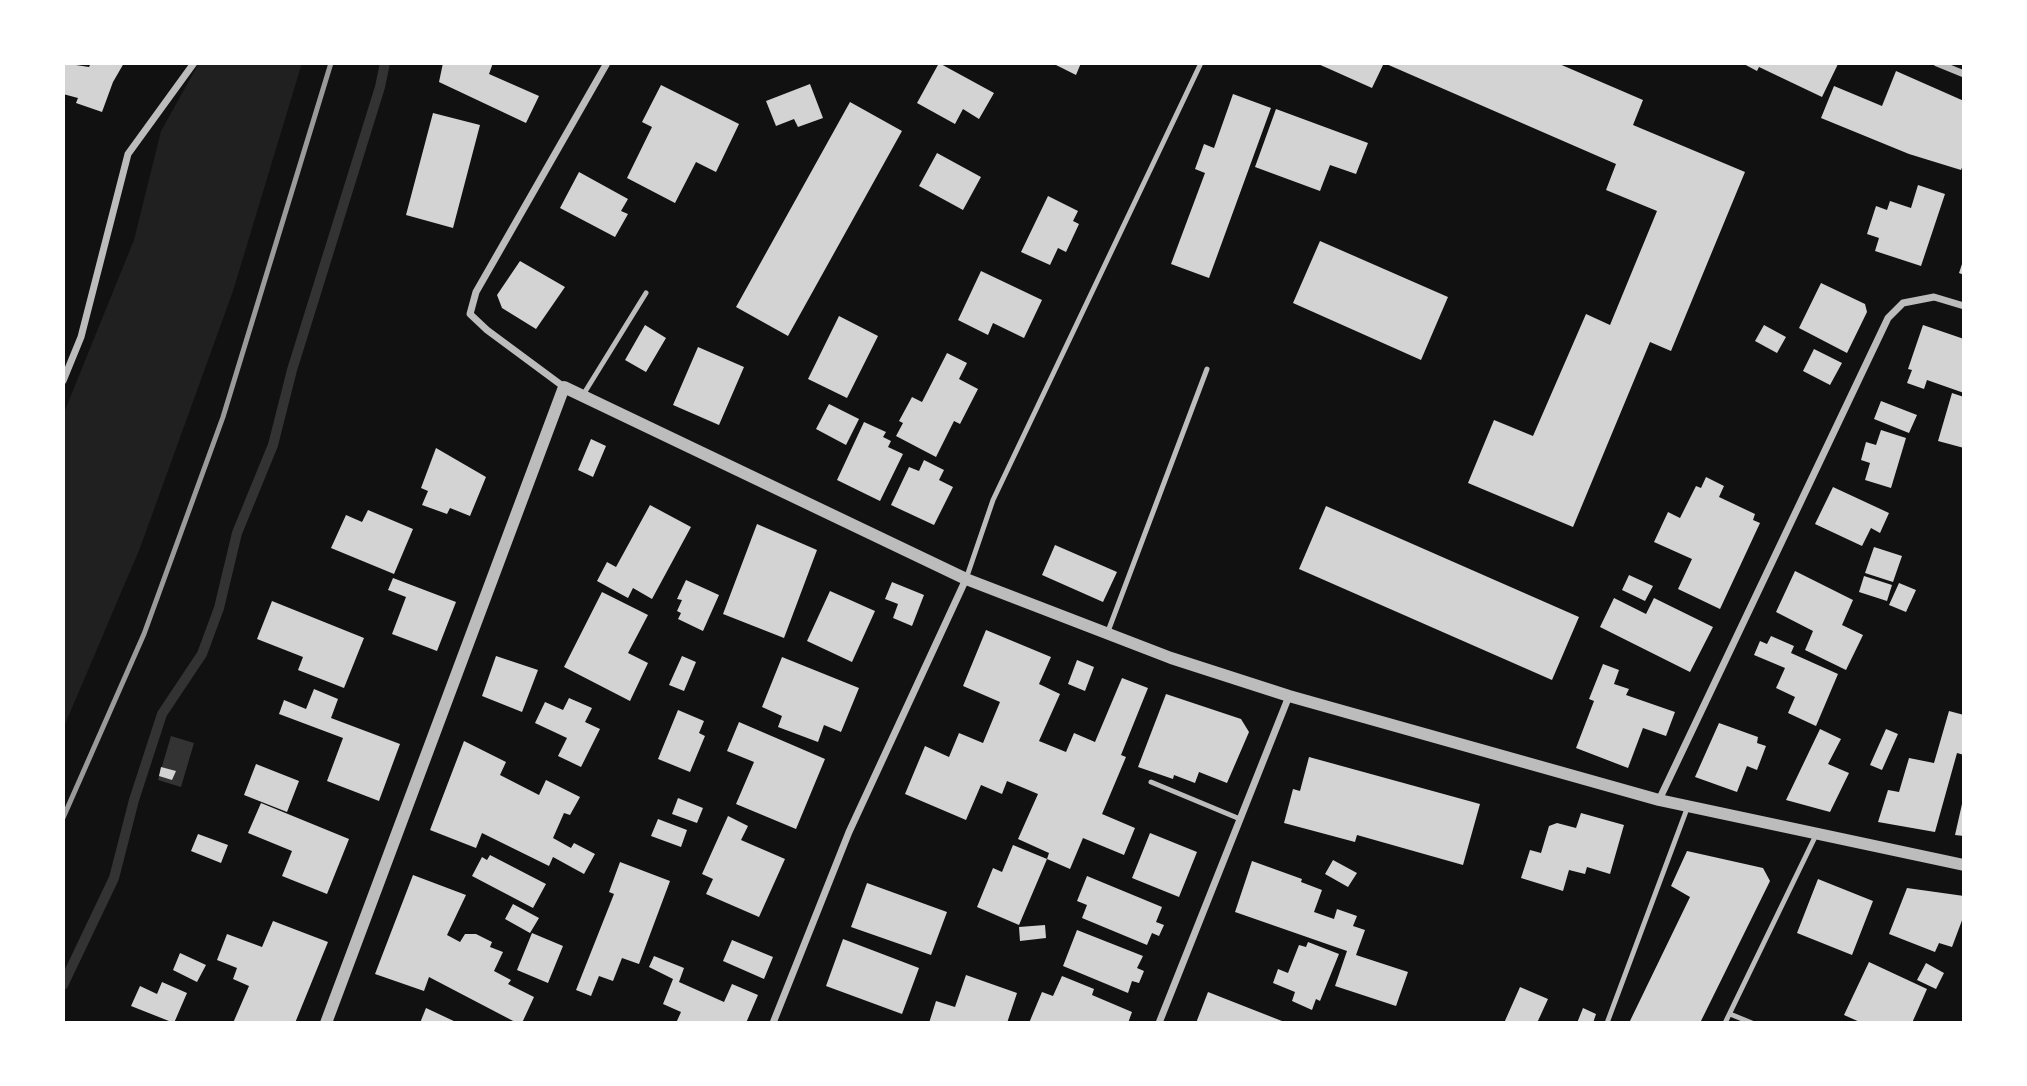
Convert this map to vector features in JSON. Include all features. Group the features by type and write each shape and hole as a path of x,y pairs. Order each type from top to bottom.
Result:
{"street":[{"path":"63,381 81,337 128,154 194,63"},
{"path":"607,63 476,292 470,314 487,330 564,387 965,579 1171,658 1289,696 1659,800 1964,865"},
{"path":"1937,63 1964,74"},
{"path":"1659,800 1888,318 1903,303 1934,297 1964,306"},
{"path":"326,1023 564,387"},
{"path":"773,1023 849,832 965,579"},
{"path":"1159,1023 1289,696"}],"lane":[{"path":"965,579 993,500 1201,63"},
{"path":"582,396 646,293"},
{"path":"1107,634 1207,369"},
{"path":"1151,782 1240,819"},
{"path":"1607,1023 1688,806"},
{"path":"1725,1023 1816,835"},
{"path":"1730,1014 1752,1023"}],"shaded area":[{"path":"199,63 302,63 233,291 140,548 63,729 63,415 134,240 161,131"},
{"path":"171,736 194,743 181,787 158,780"}],"building":[{"path":"63,63 89,67 91,63 124,63 113,82 102,112 76,103 78,98 63,94"},
{"path":"443,63 493,63 489,74 539,96 526,123 439,82"},
{"path":"939,63 994,93 979,119 963,109 955,124 917,103"},
{"path":"1052,63 1081,63 1076,75"},
{"path":"1316,63 1384,63 1372,88"},
{"path":"1384,63 1557,63 1643,100 1633,125 1745,172 1671,351 1650,342 1573,527 1468,483 1494,420 1533,436 1586,314 1610,325 1657,211 1606,190 1616,164"},
{"path":"1742,63 1838,64 1822,97 1759,67 1757,71"},
{"path":"1896,71 1964,101 1964,163 1961,170 1909,154 1821,118 1834,86 1882,106"},
{"path":"810,84 823,118 798,127 794,119 776,126 766,101"},
{"path":"661,85 739,124 716,172 696,162 675,203 627,178 652,127 642,122"},
{"path":"1233,94 1271,108 1209,278 1171,264 1205,173 1195,169 1204,144 1214,148"},
{"path":"850,102 902,131 788,336 736,307"},
{"path":"1276,109 1368,143 1356,174 1330,165 1320,191 1255,167"},
{"path":"433,113 480,125 453,228 406,215"},
{"path":"937,153 981,177 963,210 919,186"},
{"path":"579,172 628,199 621,211 628,214 615,237 560,208"},
{"path":"1918,185 1945,194 1921,266 1875,251 1879,238 1867,234 1876,206 1887,210 1890,201 1911,208"},
{"path":"1048,196 1078,211 1073,221 1079,224 1066,252 1058,248 1050,265 1021,252"},
{"path":"1320,241 1448,297 1421,360 1293,303"},
{"path":"1964,258 1964,275 1959,273"},
{"path":"520,261 565,287 536,329 502,308 497,295"},
{"path":"981,271 1042,300 1024,338 993,323 988,335 958,320"},
{"path":"1821,283 1865,304 1867,312 1847,353 1799,328"},
{"path":"839,316 878,336 847,398 808,379"},
{"path":"645,325 666,338 646,372 625,360"},
{"path":"1764,325 1786,337 1777,353 1755,341"},
{"path":"1923,325 1964,339 1964,393 1927,380 1924,389 1907,383 1912,370 1908,369"},
{"path":"698,347 744,367 719,425 673,405"},
{"path":"1814,349 1842,363 1830,385 1803,371"},
{"path":"947,353 967,363 959,379 978,389 960,424 954,421 936,457 896,436 903,423 899,421 912,397 922,402"},
{"path":"1952,393 1964,397 1964,448 1938,441"},
{"path":"1881,401 1917,415 1909,433 1874,419"},
{"path":"829,404 859,419 846,445 816,429"},
{"path":"864,422 886,432 883,437 891,441 888,447 903,454 880,501 837,480"},
{"path":"1881,430 1906,438 1891,488 1865,480 1870,463 1861,460 1866,442 1876,445"},
{"path":"591,439 606,446 593,477 578,470"},
{"path":"436,448 486,477 470,516 450,508 447,514 422,505 428,491 421,488"},
{"path":"924,460 944,470 939,480 953,487 934,525 891,505 909,467 919,471"},
{"path":"1706,477 1724,486 1719,497 1755,514 1753,520 1760,523 1720,609 1678,589 1692,559 1654,542 1668,512 1680,518 1696,486 1701,488"},
{"path":"1833,487 1889,513 1880,533 1871,528 1862,546 1815,524"},
{"path":"650,505 691,527 652,599 633,588 628,598 597,581 607,562 616,567"},
{"path":"1326,506 1579,617 1552,680 1299,569"},
{"path":"368,510 413,529 394,574 331,548 346,515 362,522"},
{"path":"757,524 817,550 784,638 723,614"},
{"path":"1055,545 1117,572 1103,602 1042,575"},
{"path":"1874,547 1902,556 1893,582 1865,573"},
{"path":"1795,571 1853,600 1842,625 1863,635 1846,670 1805,650 1813,631 1776,612"},
{"path":"1629,575 1653,586 1645,601 1622,590"},
{"path":"1864,576 1892,585 1887,601 1859,592"},
{"path":"393,578 456,602 437,651 392,634 406,597 388,590"},
{"path":"686,580 719,595 703,631 678,619 681,613 677,611 682,600 677,599"},
{"path":"892,582 924,595 912,626 893,618 898,604 885,599"},
{"path":"1899,583 1916,590 1906,612 1889,605"},
{"path":"830,591 875,611 852,662 807,641"},
{"path":"602,592 648,615 628,653 648,663 630,701 564,667"},
{"path":"1614,598 1646,614 1654,598 1713,627 1690,672 1600,627"},
{"path":"272,601 364,638 344,688 298,670 303,657 257,639"},
{"path":"986,630 1051,657 1039,684 1060,694 1039,741 1066,752 1074,733 1095,742 1122,678 1148,688 1121,755 1126,757 1102,814 1135,828 1124,855 1083,838 1070,869 1047,859 1049,853 1018,839 1038,794 1007,781 1002,794 981,785 966,820 905,794 925,746 949,757 959,733 983,743 1000,702 963,686"},
{"path":"1771,636 1794,646 1791,653 1838,674 1816,726 1788,713 1795,697 1776,688 1785,668 1754,655 1760,641 1767,644"},
{"path":"496,656 538,670 522,712 482,696"},
{"path":"682,656 696,662 684,691 669,685"},
{"path":"782,657 859,688 841,732 824,725 818,742 778,727 782,716 762,707"},
{"path":"1077,660 1094,667 1085,691 1068,684"},
{"path":"1603,664 1619,670 1614,684 1629,689 1626,695 1675,712 1666,736 1643,728 1628,768 1576,748 1594,701 1589,699"},
{"path":"314,689 338,699 331,718 400,744 379,801 327,781 343,738 279,714 284,700 306,709"},
{"path":"1166,694 1241,719 1249,732 1227,783 1199,772 1195,783 1138,767"},
{"path":"569,698 592,708 585,722 600,729 581,767 558,756 567,738 535,723 545,702 563,710"},
{"path":"678,710 704,721 699,733 705,736 690,772 658,759"},
{"path":"1949,711 1964,715 1964,755 1957,753 1935,832 1878,822 1888,790 1899,792 1909,758 1934,763"},
{"path":"739,722 825,759 796,829 736,804 754,762 727,751"},
{"path":"1719,723 1758,737 1757,743 1766,746 1757,770 1747,766 1737,792 1695,777"},
{"path":"1820,729 1841,739 1828,764 1849,773 1830,812 1786,800"},
{"path":"1886,729 1898,734 1882,770 1870,765"},
{"path":"464,741 506,762 500,775 539,795 546,780 580,797 570,815 564,813 553,838 571,848 574,843 595,854 584,874 553,857 549,866 482,833 476,848 430,830"},
{"path":"1309,757 1480,804 1463,865 1357,835 1355,842 1284,823 1293,789 1300,791"},
{"path":"256,764 299,781 287,812 244,795"},
{"path":"161,767 176,771 172,780 159,776"},
{"path":"678,798 703,808 697,823 672,814"},
{"path":"261,803 349,839 327,894 282,876 292,851 248,833"},
{"path":"1964,804 1964,836 1955,835"},
{"path":"1581,813 1624,825 1610,874 1587,867 1585,874 1569,870 1563,891 1521,878 1530,850 1541,853 1549,826 1557,823 1576,828"},
{"path":"728,816 748,826 741,840 785,859 759,917 706,894 713,879 702,874"},
{"path":"658,819 687,830 681,847 651,836"},
{"path":"1150,833 1197,852 1179,897 1132,878"},
{"path":"198,834 228,845 221,863 191,851"},
{"path":"1013,845 1047,859 1019,925 977,907 993,868 1002,872"},
{"path":"1687,851 1763,868 1770,881 1700,1023 1629,1023 1690,897 1671,886"},
{"path":"490,855 546,884 533,908 472,876 482,857 487,860"},
{"path":"1333,860 1357,873 1348,887 1325,874"},
{"path":"1252,861 1302,879 1301,882 1322,890 1314,912 1334,919 1337,909 1357,916 1353,926 1365,930 1356,955 1408,972 1396,1006 1335,986 1347,951 1235,912"},
{"path":"620,862 670,881 639,964 622,958 613,981 599,976 591,996 576,990 614,894 609,892"},
{"path":"413,875 466,895 447,935 460,942 465,934 476,934 492,942 490,947 503,952 494,971 511,980 508,984 534,997 522,1023 517,1023 429,977 424,991 375,974"},
{"path":"1087,876 1162,907 1156,922 1164,925 1159,936 1152,933 1147,945 1082,918 1087,905 1077,901"},
{"path":"1818,879 1873,901 1852,955 1797,933"},
{"path":"867,883 947,912 931,955 851,927"},
{"path":"1907,888 1964,896 1964,915 1952,947 1939,943 1935,952 1889,934"},
{"path":"513,904 539,918 530,933 505,919"},
{"path":"273,921 328,942 295,1023 233,1023 249,986 233,979 237,968 217,960 227,934 262,947"},
{"path":"1045,925 1046,938 1020,941 1019,927"},
{"path":"1077,930 1143,956 1137,968 1144,971 1139,983 1132,981 1128,993 1063,966"},
{"path":"532,933 563,946 548,983 517,970"},
{"path":"843,939 919,968 902,1014 826,986"},
{"path":"732,940 773,957 764,979 723,961"},
{"path":"1308,942 1339,954 1320,1001 1316,999 1312,1010 1292,1001 1295,992 1273,983 1278,969 1288,973 1299,945 1306,947"},
{"path":"180,953 206,965 197,982 173,970"},
{"path":"654,956 684,968 679,982 724,1002 732,984 758,995 746,1023 676,1023 681,1012 663,1004 673,979 649,967"},
{"path":"1869,962 1927,989 1912,1023 1862,1023 1844,1015"},
{"path":"1926,963 1944,973 1936,989 1917,980"},
{"path":"966,975 1017,993 1007,1023 929,1023 936,1001 955,1007"},
{"path":"1062,976 1094,989 1092,995 1132,1012 1128,1023 1029,1023 1042,992 1053,996"},
{"path":"162,982 187,993 174,1023 131,1006 140,986 157,994"},
{"path":"1520,987 1548,999 1537,1023 1504,1023"},
{"path":"1208,992 1287,1023 1196,1023"},
{"path":"426,1008 458,1023 420,1023"},
{"path":"1583,1008 1596,1014 1593,1023 1577,1023"}],"waterway":[{"path":"63,985 114,878 134,800 162,714 202,654 219,608 237,533 273,445 292,370 380,87 385,63"}],"railway":[{"path":"63,818 144,634 223,417 331,63"}]}
